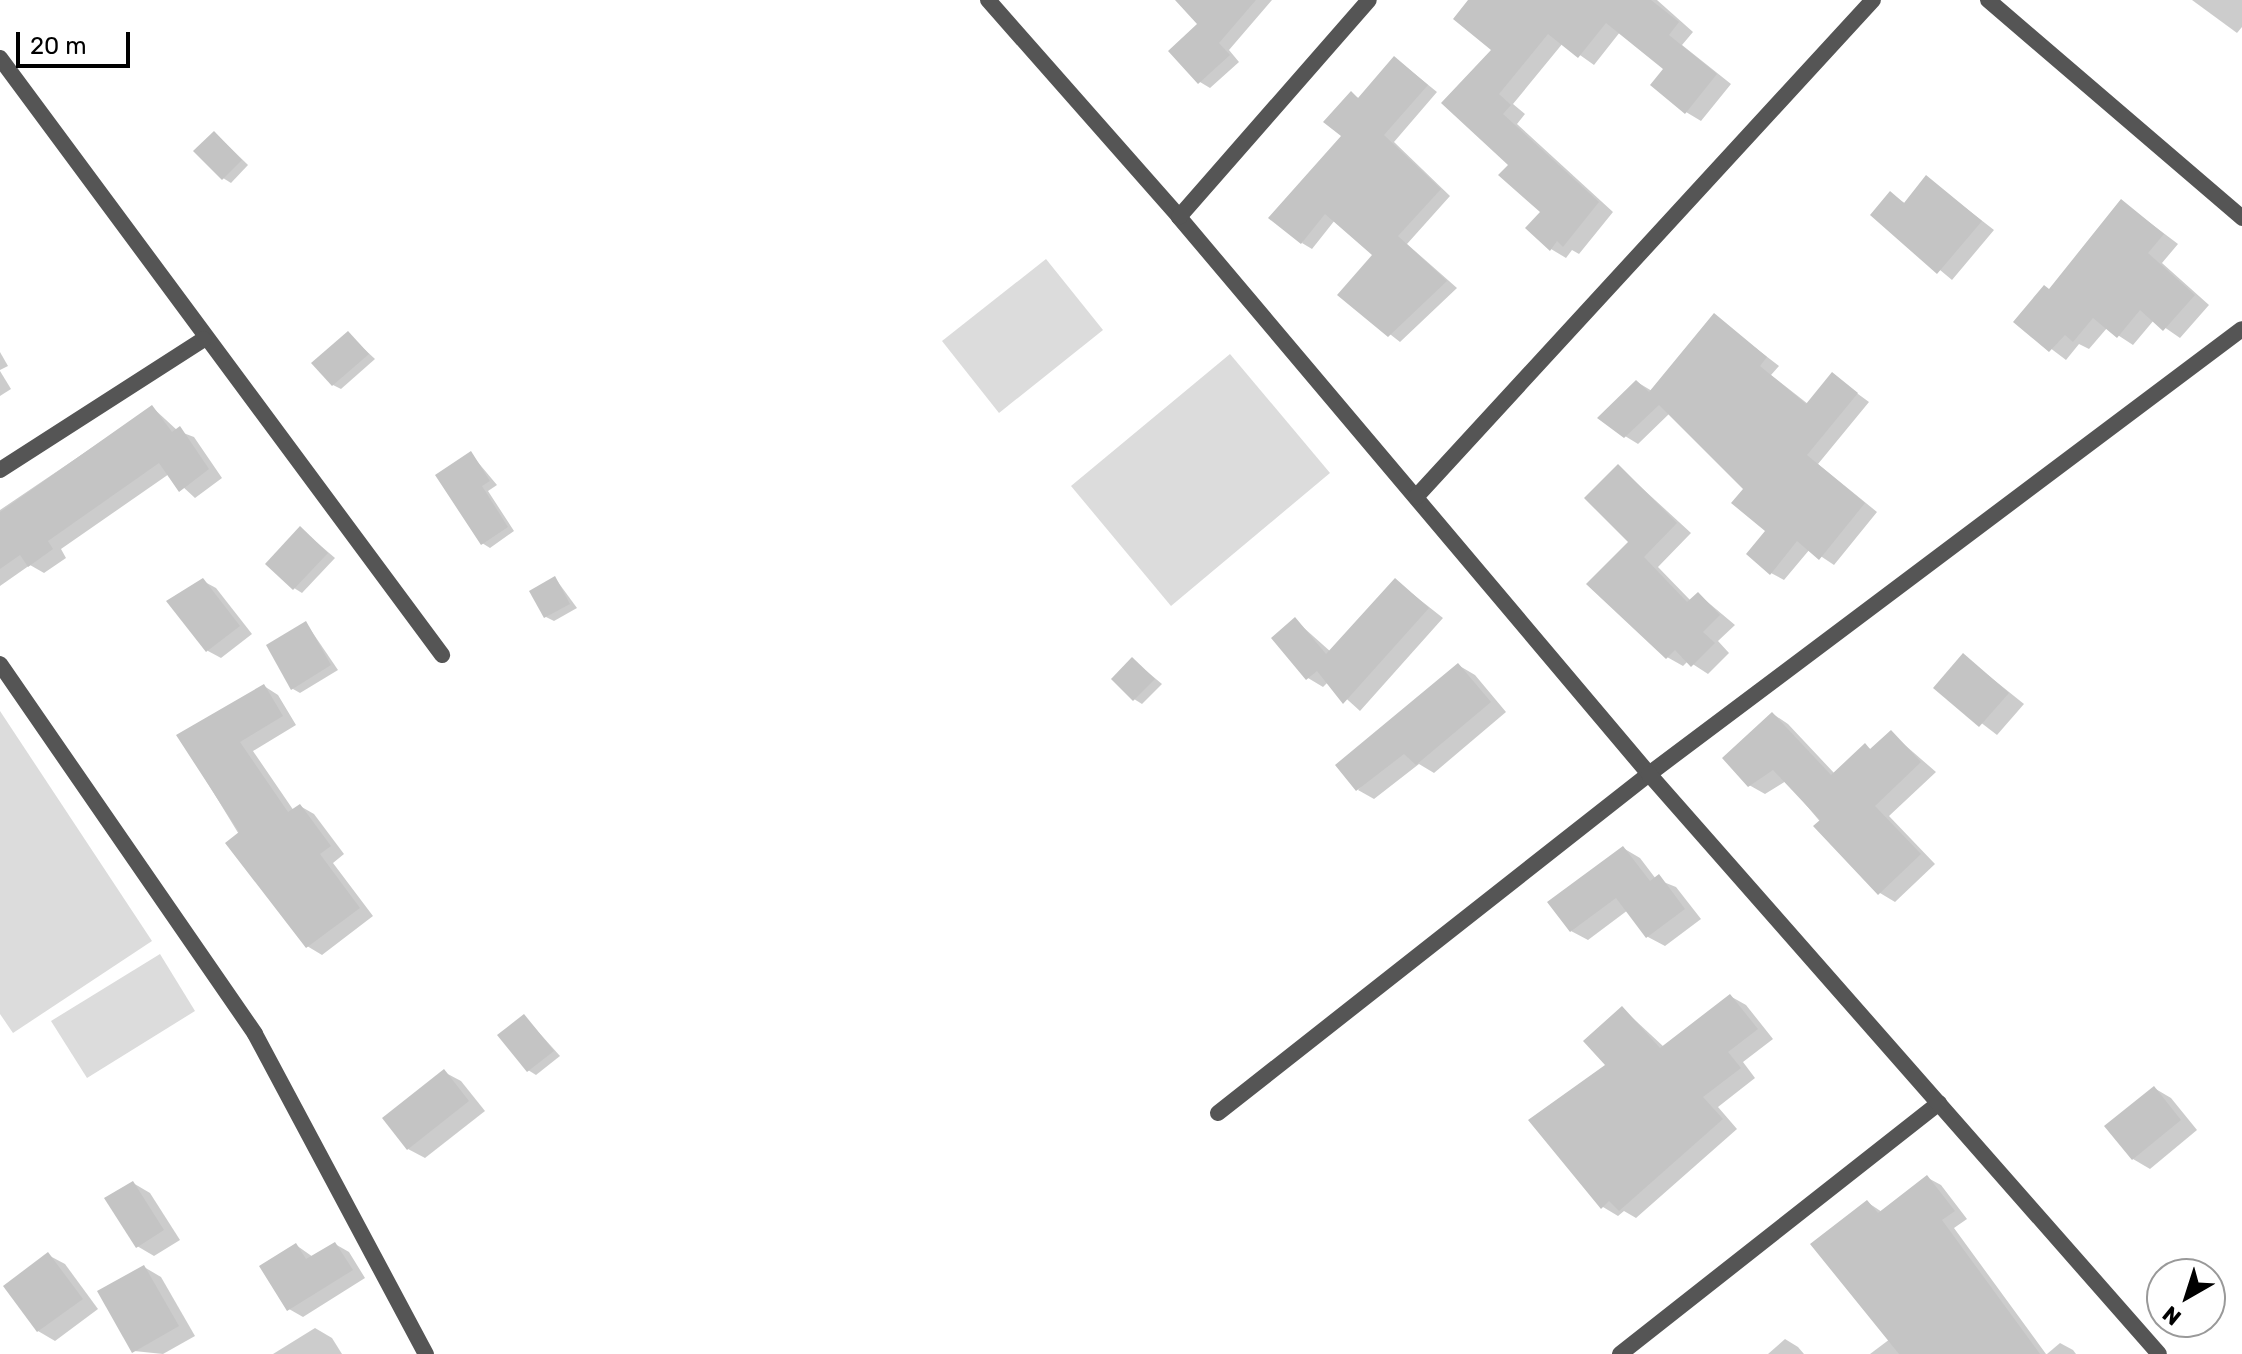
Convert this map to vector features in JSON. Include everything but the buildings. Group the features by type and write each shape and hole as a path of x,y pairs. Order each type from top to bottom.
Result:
{"street":[{"path":"988,0 1179,217 1649,774 2159,1354"},
{"path":"1179,217 1369,0"},
{"path":"1416,497 1873,0"},
{"path":"1988,0 2242,218"},
{"path":"0,58 204,339 442,655"},
{"path":"1218,1113 1649,774 2242,329"},
{"path":"0,470 204,339"},
{"path":"0,664 255,1034 426,1354"},
{"path":"1620,1354 1939,1103"}],"shaded area":[{"path":"1046,259 1103,330 999,413 942,341"},
{"path":"1230,354 1330,473 1171,606 1071,486"},
{"path":"0,711 152,941 13,1033 0,1014"},
{"path":"160,954 195,1011 87,1078 51,1021"}]}
